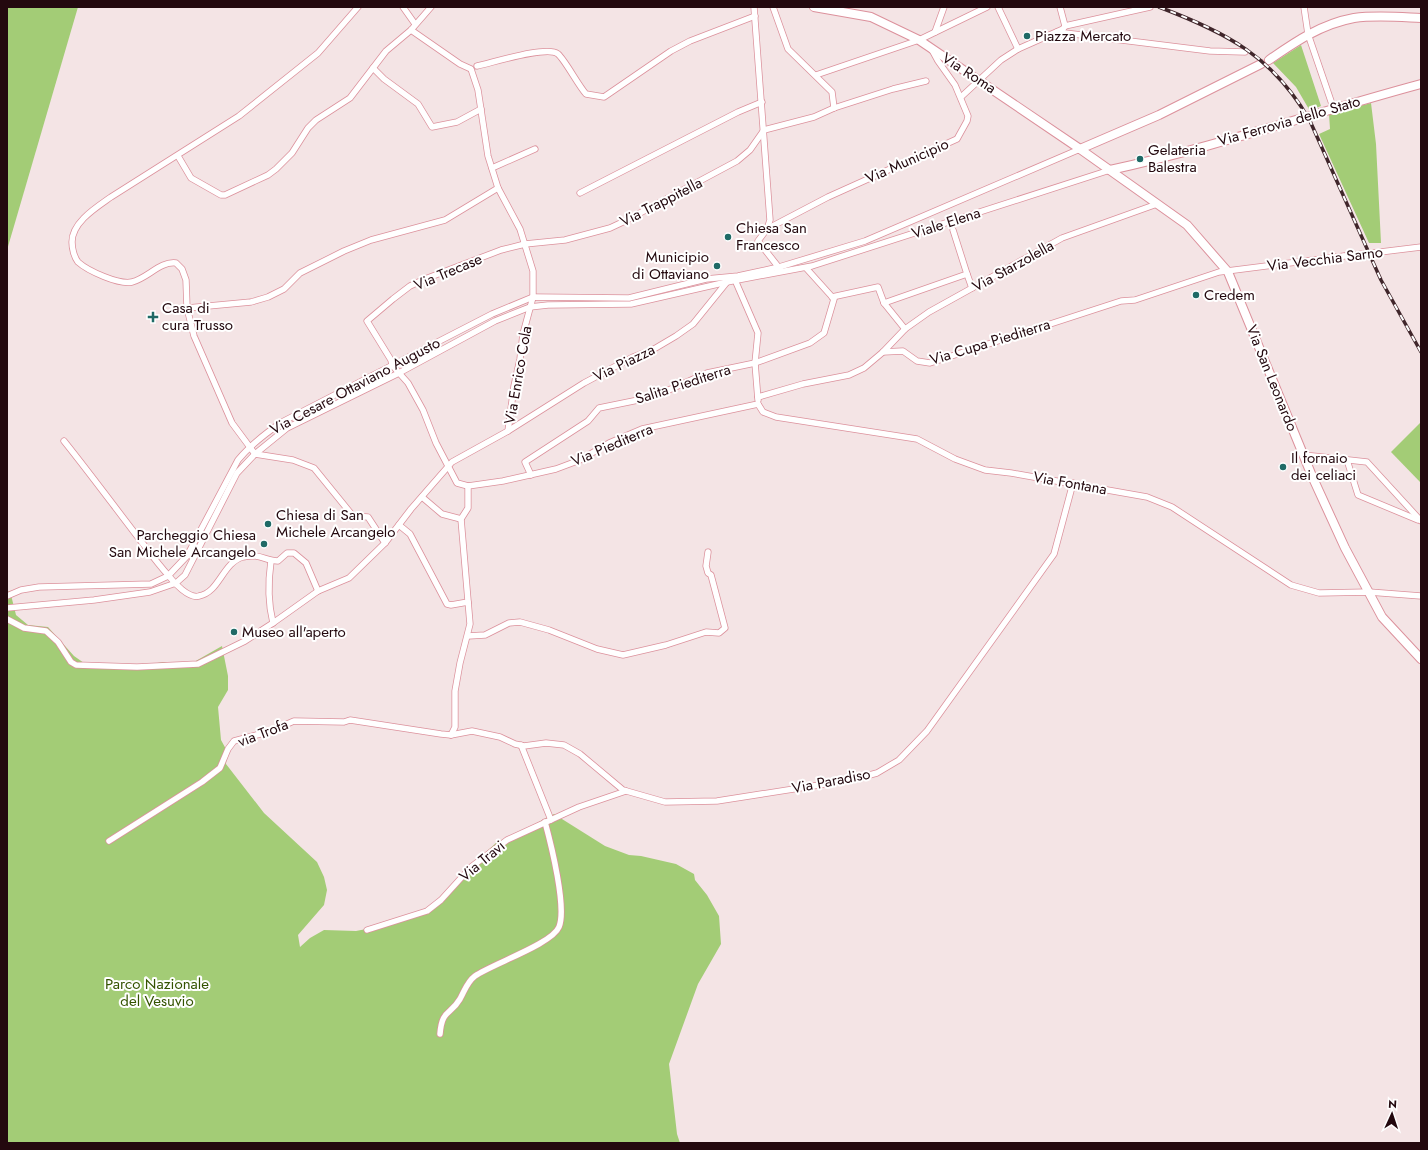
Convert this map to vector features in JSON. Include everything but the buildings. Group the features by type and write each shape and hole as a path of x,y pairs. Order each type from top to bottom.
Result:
{"main road":[{"name":"Via Roma","path":"814,7 850,10 871,17 919,40 932,50 979,79 1110,170"},
{"path":"1080,148 1159,115 1265,62 1308,34 1334,23 1354,18 1381,16 1421,18"},
{"name":"Via Ferrovia dello Stato","path":"1110,170 1288,122 1333,107 1421,84"},
{"name":"Via San Leonardo","path":"1110,170 1187,225 1228,272 1304,455 1345,548 1382,617 1421,659"}],"street":[{"path":"358,7 318,54 296,72 239,116 111,197 91,212 78,225 72,239 73,251 78,261 89,269 119,282 130,282 143,279 170,262 176,263 182,269 186,280 188,308 194,336 232,423 249,446 255,454 293,460 314,468 353,516 368,517 385,543"},
{"path":"403,7 414,24"},
{"path":"178,156 195,182 221,196 268,175 292,153 308,128 316,120 350,98 386,51 411,30 414,24 431,7"},
{"path":"754,7 770,220 767,229 758,241 782,272"},
{"path":"773,7 788,49 832,92 834,108"},
{"path":"935,32 944,7"},
{"path":"816,75 919,40 987,7"},
{"path":"998,7 1018,49"},
{"path":"1060,7 1065,26"},
{"path":"961,97 994,65 1018,49 1057,32 1065,26 1150,7"},
{"path":"1304,7 1308,34 1333,107"},
{"path":"477,66 535,52 554,51 559,54 576,83 586,94 596,97 604,96 671,51 690,41 755,16"},
{"name":"Via Enrico Cola","path":"7,619 24,628 46,631 58,642 71,662 76,665 137,667 198,664 244,641 273,623 318,591 349,578 385,543 422,496 452,462 508,432 514,386 533,297 533,271 520,229 498,188 492,168 481,109 471,69 460,64 411,30"},
{"path":"1057,32 1210,50 1245,52"},
{"name":"Via Municipio","path":"767,229 828,197 957,139 967,121 968,116 961,97 932,50"},
{"path":"373,68 384,79 418,104 432,127 457,122 481,109"},
{"path":"764,130 814,117 834,108 893,89 926,81"},
{"path":"580,193 738,112 762,102"},
{"name":"Via Trappitella","path":"542,242 566,240 610,228 625,221 737,162 750,150 764,130"},
{"name":"Viale Elena","path":"533,297 629,298 706,279 738,276 779,267 865,241 1080,148"},
{"path":"492,168 535,149"},
{"name":"Viale Elena","path":"727,282 806,268 1110,170"},
{"path":"188,308 251,302 268,298 284,289 300,273 344,251 371,240 420,228 445,220 498,188"},
{"name":"Via Starzolella","path":"883,352 905,330 923,316 1062,238 1156,204"},
{"path":"953,230 972,288"},
{"name":"Via Trecase","path":"392,365 391,360 367,321 404,290 425,279 501,250 525,244 542,242"},
{"name":"Via Vecchia Sarno","path":"1228,272 1421,247"},
{"path":"755,363 810,343 824,333 834,299 806,268"},
{"name":"Via Cupa Piediterra","path":"883,352 903,351 917,361 930,363 1121,301 1134,300 1219,272 1228,272"},
{"path":"884,303 967,274"},
{"path":"735,280 758,333 755,363 758,404"},
{"name":"Via Cesare Ottaviano Augusto","path":"176,583 185,575 237,473 255,454 287,428 399,373 495,321 530,307 548,305 631,304 727,282"},
{"name":"Via Piazza","path":"508,432 584,383 633,357 654,349 676,336 693,324 727,282"},
{"path":"832,297 878,287 884,303 905,330"},
{"name":"Via Cesare Ottaviano Augusto","path":"7,596 21,590 39,587 151,584 168,576 186,556 204,526 232,470 249,446 282,422 492,314 533,297"},
{"path":"758,397 804,384 849,375 864,368 883,352"},
{"name":"Salita Piediterra","path":"531,475 525,462 588,421 599,408 653,397 707,373 755,363"},
{"path":"392,365 424,410 436,443 447,467 457,483 468,486 468,508 461,519 470,624 457,677 455,691 455,727 450,735"},
{"name":"Via Piediterra","path":"468,486 503,481 556,469 580,460 609,443 642,429 758,404"},
{"name":"Via Fontana","path":"758,404 763,412 776,417 917,439 955,459 985,470 1074,483 1147,497 1172,507 1291,585 1319,593 1369,592 1421,596"},
{"path":"64,441 168,576 191,595 197,597 211,590 228,566 237,560 252,556 262,556 271,561 278,561 287,553 294,553 300,556 306,563 318,591"},
{"path":"1304,455 1367,462 1421,521"},
{"path":"1347,460 1358,495 1421,521"},
{"name":"Via Paradiso","path":"450,735 472,731 500,737 521,745 546,743 564,745 580,754 626,791 665,802 718,801 851,780 877,773 899,760 927,731 1054,554 1074,483"},
{"path":"422,496 442,514 461,519"},
{"path":"399,525 410,534 447,604 451,605 468,602"},
{"path":"468,636 485,635 509,623 520,622 548,630 598,649 623,655 666,645 706,632 719,633 725,628 711,575 708,574 706,566 708,552"},
{"path":"271,561 269,574 269,606 273,623"},
{"path":"7,608 101,599 150,592 176,583"},
{"name":"via Trofa","path":"110,840 223,765 228,749 234,741 268,732 294,721 344,722 350,720 450,735"},
{"path":"440,1034 442,1018 460,998 464,989 474,976 548,939 558,929 562,909 548,821 521,745"},
{"name":"Via Travi","path":"367,930 427,911 441,900 472,867 507,840 523,834 579,807 626,791"}],"green space":[{"path":"7,7 78,7 7,250"},
{"path":"1301,45 1321,106 1310,111 1296,87 1273,63"},
{"path":"1371,103 1376,144 1381,243 1369,243 1319,134 1330,129 1329,114"},
{"path":"1421,422 1421,483 1391,452"},
{"name":"Parco Nazionale del Vesuvio","path":"10,591 16,615 28,625 48,627 74,656 84,663 144,665 164,662 194,662 222,646 228,676 228,690 218,707 221,740 227,751 226,764 264,813 317,862 324,877 327,890 324,905 298,935 300,947 310,938 324,930 356,931 387,925 433,908 464,872 497,842 554,814 605,846 629,855 641,856 676,864 694,874 695,880 707,895 719,916 721,944 698,984 669,1064 677,1134 680,1143 7,1143 7,592"}],"railway":[{"path":"1159,7 1227,37 1246,49 1264,63 1280,79 1296,99 1310,121 1381,280 1421,352"}],"place":[{"name":"Piazza Mercato","path":"1027,36"},
{"name":"Gelateria Balestra","path":"1140,159"},
{"name":"Chiesa San Francesco","path":"728,237"},
{"name":"Municipio di Ottaviano","path":"717,266"},
{"name":"Credem","path":"1196,295"},
{"name":"Casa di cura Trusso","path":"153,317"},
{"name":"Il fornaio dei celiaci","path":"1283,467"},
{"name":"Chiesa di San Michele Arcangelo","path":"268,524"},
{"name":"Parcheggio Chiesa San Michele Arcangelo","path":"264,544"},
{"name":"Museo all'aperto","path":"234,632"}]}
